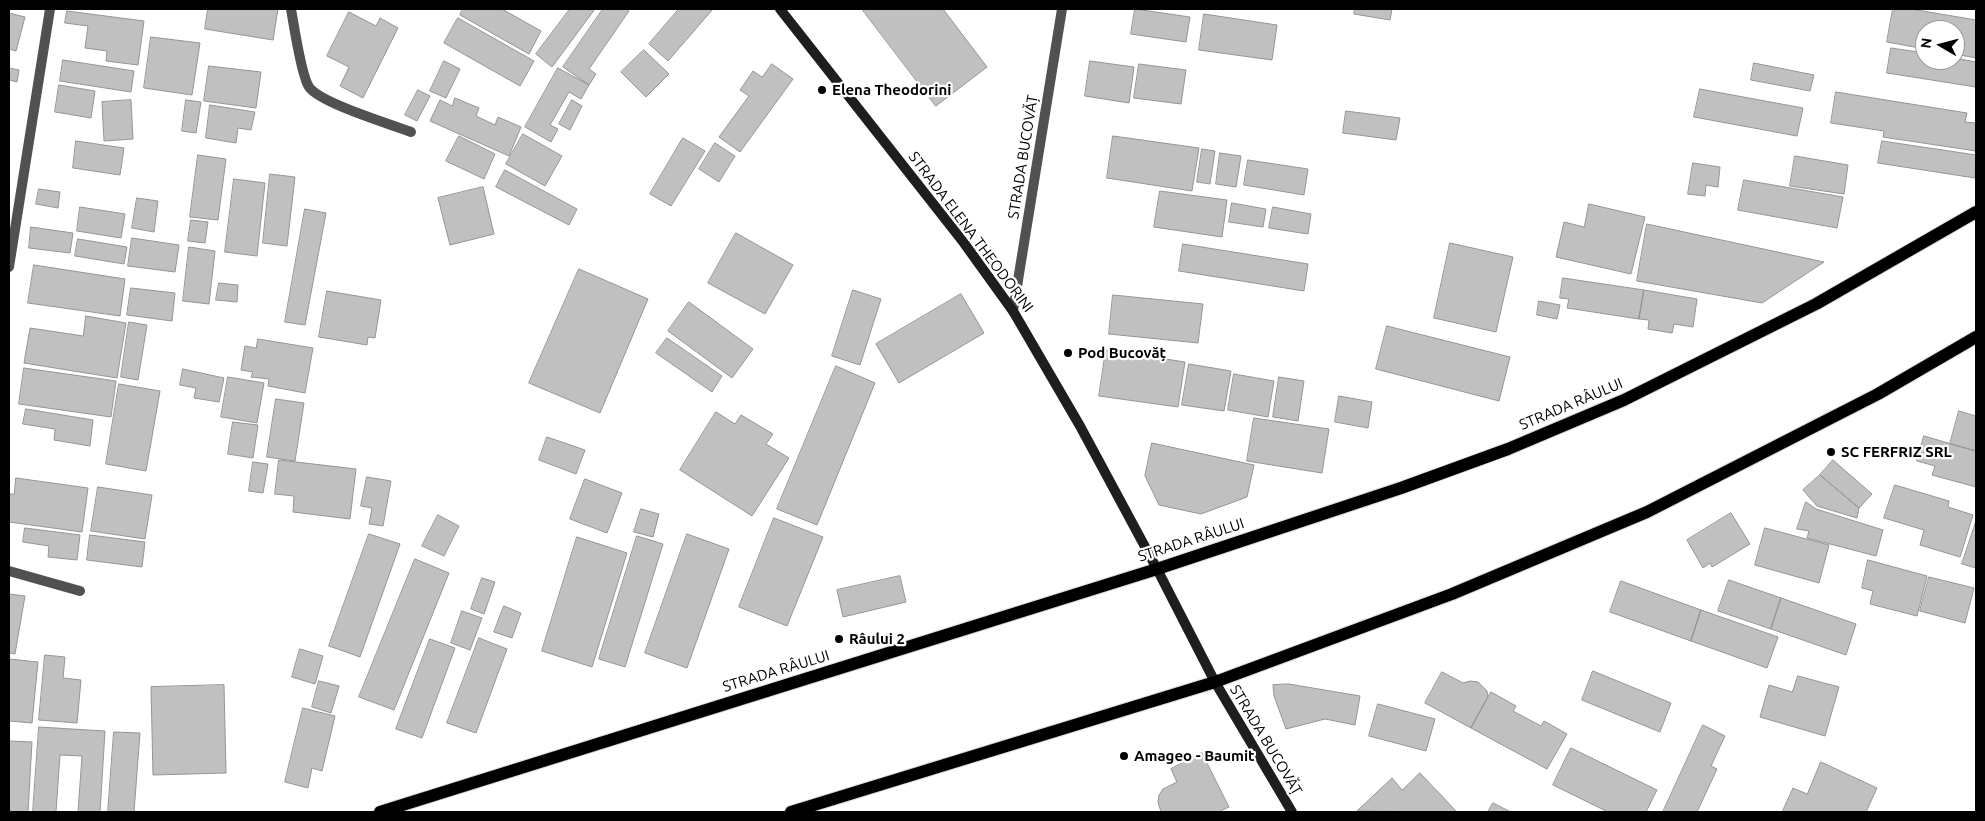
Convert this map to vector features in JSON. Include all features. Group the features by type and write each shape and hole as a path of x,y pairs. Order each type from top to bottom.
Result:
{"main road":[{"name":"STRADA ELENA THEODORINI","path":"780,9 964,243 1013,311 1075,418 1157,569 1215,682"},
{"name":"STRADA RÂULUI","path":"380,812 1157,569 1401,488 1508,449 1624,400 1816,304 1976,212"},
{"path":"791,812 1215,682 1452,594 1646,512 1878,394 1976,337"},
{"name":"STRADA BUCOVĂȚ","path":"1215,682 1292,812"}],"street":[{"path":"9,267 50,9"},
{"path":"291,9 303,69 310,88 332,103 411,132"},
{"name":"STRADA BUCOVĂȚ","path":"1013,311 1062,9"},
{"path":"9,571 80,592"}],"building":[{"path":"208,9 278,9 273,40 205,29"},
{"path":"463,9 502,9 541,31 529,54 460,15"},
{"path":"570,9 595,9 552,67 536,54"},
{"path":"603,9 625,9 629,11 589,69 596,74 589,85 563,67"},
{"path":"679,9 713,9 668,61 649,44"},
{"path":"862,9 943,9 987,67 936,106"},
{"path":"1135,9 1190,17 1186,42 1131,34"},
{"path":"1355,9 1392,9 1390,20 1354,14"},
{"path":"1893,9 1911,9 1976,20 1976,58 1965,56 1965,20 1915,20 1915,47 1887,42"},
{"path":"67,11 144,21 138,65 106,61 107,51 85,48 88,26 65,23"},
{"path":"349,12 376,26 380,18 398,28 363,98 340,86 349,67 327,56"},
{"path":"9,13 25,17 16,51 9,49"},
{"path":"1204,14 1277,25 1272,60 1199,50"},
{"path":"458,18 534,61 520,86 444,43"},
{"path":"151,37 200,43 192,95 144,88"},
{"path":"1891,48 1915,52 1915,70 1965,70 1965,60 1976,62 1976,87 1887,73"},
{"path":"644,50 669,74 646,97 621,72"},
{"path":"63,60 134,71 131,92 60,81"},
{"path":"444,61 460,69 446,98 430,91"},
{"path":"1090,61 1134,67 1129,103 1085,96"},
{"path":"1754,63 1814,75 1810,91 1751,80"},
{"path":"772,64 793,79 740,152 719,137 749,96 740,90 753,71 762,77"},
{"path":"1139,64 1186,70 1181,104 1134,98"},
{"path":"209,66 261,72 256,108 204,101"},
{"path":"9,68 19,70 17,82 9,80"},
{"path":"558,68 589,85 581,99 569,92 550,125 558,129 551,142 525,127"},
{"path":"59,85 95,91 91,118 55,112"},
{"path":"1700,89 1803,108 1797,136 1694,117"},
{"path":"418,90 430,96 417,121 405,115"},
{"path":"1836,92 1967,113 1965,122 1976,123 1976,151 1883,137 1884,131 1831,123"},
{"path":"455,98 479,108 476,116 495,125 498,117 521,127 509,156 430,121 440,100 452,106"},
{"path":"131,100 133,139 104,141 102,102"},
{"path":"186,100 201,102 196,133 182,131"},
{"path":"572,100 582,106 570,130 559,124"},
{"path":"210,105 255,112 251,130 238,128 236,143 206,138"},
{"path":"1346,111 1400,118 1396,140 1343,133"},
{"path":"523,134 562,156 545,186 506,164"},
{"path":"459,136 495,154 484,179 446,161"},
{"path":"1113,136 1199,148 1192,191 1107,178"},
{"path":"683,138 705,151 671,206 650,194"},
{"path":"76,141 124,148 120,175 73,168"},
{"path":"1882,141 1976,155 1975,178 1878,163"},
{"path":"715,143 735,156 719,182 699,169"},
{"path":"1202,149 1215,151 1210,184 1197,182"},
{"path":"1220,153 1241,156 1236,187 1216,184"},
{"path":"198,155 226,159 218,220 190,217"},
{"path":"1795,156 1848,165 1844,194 1790,186"},
{"path":"1248,160 1308,169 1304,195 1244,185"},
{"path":"1693,163 1720,167 1718,187 1706,185 1705,196 1688,194"},
{"path":"505,170 577,209 569,225 496,187"},
{"path":"270,174 295,177 287,246 263,243"},
{"path":"234,179 265,183 257,256 225,252"},
{"path":"1744,180 1843,197 1837,228 1738,210"},
{"path":"483,187 494,234 450,245 438,198"},
{"path":"39,189 60,192 58,208 36,204"},
{"path":"1160,191 1227,200 1222,237 1154,227"},
{"path":"137,198 158,201 154,232 132,228"},
{"path":"1232,203 1266,209 1263,227 1229,222"},
{"path":"1589,204 1645,217 1631,274 1556,257 1564,222 1584,227"},
{"path":"80,207 125,214 121,238 77,231"},
{"path":"1273,207 1311,214 1308,234 1269,228"},
{"path":"305,209 326,213 305,325 285,322"},
{"path":"191,220 208,222 205,243 188,241"},
{"path":"1647,224 1824,262 1762,303 1637,281"},
{"path":"31,227 73,233 70,253 29,248"},
{"path":"736,233 793,265 765,314 708,283"},
{"path":"132,238 179,245 175,272 128,266"},
{"path":"78,239 127,247 124,264 75,256"},
{"path":"1450,243 1513,257 1496,332 1434,318"},
{"path":"1183,244 1308,264 1304,291 1179,271"},
{"path":"189,247 215,251 209,304 183,301"},
{"path":"34,265 125,279 120,316 28,303"},
{"path":"579,269 648,299 600,413 529,383"},
{"path":"1563,278 1644,290 1639,319 1567,308 1569,299 1560,298"},
{"path":"219,283 238,285 237,302 216,300"},
{"path":"131,288 175,293 172,321 127,315"},
{"path":"853,290 881,299 860,365 832,356"},
{"path":"1644,290 1697,299 1693,327 1674,324 1672,333 1648,329 1649,320 1639,319"},
{"path":"327,291 381,300 375,338 368,337 367,345 319,337"},
{"path":"961,294 984,333 899,383 876,344"},
{"path":"1113,295 1203,304 1198,343 1109,334"},
{"path":"1539,301 1560,305 1557,319 1537,315"},
{"path":"689,302 753,349 732,378 668,331"},
{"path":"86,316 126,323 117,378 24,363 30,328 83,336"},
{"path":"129,322 147,325 138,380 121,377"},
{"path":"1387,326 1510,357 1499,401 1376,369"},
{"path":"667,338 722,376 712,392 656,353"},
{"path":"258,339 313,348 305,393 268,386 269,379 251,377 253,372 241,370 245,346 256,348"},
{"path":"1106,350 1185,362 1178,407 1099,396"},
{"path":"1189,364 1231,371 1224,411 1182,405"},
{"path":"836,366 875,383 817,525 777,509"},
{"path":"24,368 116,381 111,417 19,404"},
{"path":"183,369 224,378 219,402 194,398 196,388 180,385"},
{"path":"1234,374 1274,381 1268,417 1228,410"},
{"path":"228,377 264,383 257,423 221,417"},
{"path":"1279,377 1304,381 1298,421 1273,417"},
{"path":"119,384 160,391 146,471 106,464"},
{"path":"1339,396 1372,402 1368,428 1335,422"},
{"path":"276,399 304,403 295,461 267,457"},
{"path":"26,409 93,420 90,446 54,440 55,429 23,424"},
{"path":"1959,411 1976,416 1976,451 1950,444"},
{"path":"716,412 735,424 741,415 773,434 766,444 789,458 752,516 680,470"},
{"path":"1254,418 1329,429 1322,473 1247,461"},
{"path":"233,422 258,425 253,458 228,454"},
{"path":"1924,436 1976,451 1976,487 1932,475 1935,466 1917,461"},
{"path":"547,437 585,450 576,474 539,460"},
{"path":"1152,443 1254,465 1247,497 1201,514 1159,505 1145,476"},
{"path":"279,460 356,469 350,519 293,512 294,496 275,494"},
{"path":"1833,460 1872,494 1859,508 1820,475"},
{"path":"253,462 268,464 263,493 249,491"},
{"path":"1820,475 1859,508 1857,518 1817,506 1803,490"},
{"path":"367,477 391,481 383,526 369,524 372,508 361,506"},
{"path":"16,478 88,488 82,532 9,522 9,494 14,494"},
{"path":"585,479 622,493 607,533 570,519"},
{"path":"1895,485 1949,501 1948,507 1973,515 1960,557 1920,545 1924,530 1884,518"},
{"path":"98,487 152,495 145,539 91,531"},
{"path":"1806,502 1816,509 1883,530 1876,556 1807,538 1809,531 1797,529"},
{"path":"641,509 659,514 653,537 634,532"},
{"path":"1731,513 1750,544 1712,567 1710,563 1703,568 1687,540"},
{"path":"438,515 459,526 444,556 422,546"},
{"path":"774,518 823,537 787,626 739,607"},
{"path":"1976,521 1976,568 1962,564"},
{"path":"25,528 80,535 77,560 48,557 49,546 23,542"},
{"path":"1765,528 1829,545 1819,583 1755,565"},
{"path":"369,534 400,544 360,657 329,646"},
{"path":"687,534 729,549 687,668 645,653"},
{"path":"90,535 145,542 142,567 87,560"},
{"path":"637,536 663,544 625,667 599,659"},
{"path":"577,537 627,553 592,667 542,651"},
{"path":"415,559 449,573 394,710 359,697"},
{"path":"1868,560 1927,576 1917,616 1870,604 1873,591 1862,588"},
{"path":"900,576 906,602 843,617 837,590"},
{"path":"1929,577 1974,588 1965,623 1920,611"},
{"path":"482,578 495,582 484,614 471,609"},
{"path":"1729,580 1781,598 1771,629 1718,611"},
{"path":"1621,581 1701,610 1691,641 1610,612"},
{"path":"9,594 25,596 15,654 9,653"},
{"path":"1781,598 1856,624 1846,655 1771,629"},
{"path":"504,606 521,613 512,638 494,632"},
{"path":"1701,610 1778,637 1767,668 1691,641"},
{"path":"462,611 482,618 470,650 451,643"},
{"path":"479,638 507,649 476,733 447,723"},
{"path":"430,639 455,648 422,738 396,729"},
{"path":"300,649 323,656 315,684 292,677"},
{"path":"45,655 65,657 63,678 81,680 77,723 39,720"},
{"path":"9,659 38,662 32,723 9,721"},
{"path":"1593,671 1671,703 1660,732 1582,700"},
{"path":"1442,672 1463,683 1470,681 1478,682 1487,691 1488,697 1471,728 1425,703"},
{"path":"1798,676 1839,687 1825,736 1760,717 1769,685 1792,692"},
{"path":"319,681 339,686 331,713 312,707"},
{"path":"1289,684 1360,696 1355,725 1325,719 1286,729 1274,696 1273,685"},
{"path":"224,685 226,773 153,775 151,687"},
{"path":"1491,692 1516,706 1513,711 1541,726 1544,721 1567,734 1547,769 1471,728"},
{"path":"1378,704 1435,719 1426,751 1369,736"},
{"path":"303,708 335,716 322,771 312,768 308,788 285,782"},
{"path":"1703,725 1725,736 1711,766 1717,769 1697,812 1663,812"},
{"path":"39,727 105,731 100,812 78,812 82,756 60,755 56,812 33,812"},
{"path":"114,732 140,733 134,812 108,812"},
{"path":"9,741 32,742 28,812 9,812"},
{"path":"1571,748 1657,790 1646,812 1608,812 1553,785"},
{"path":"1202,753 1229,807 1218,812 1161,812 1158,802 1159,795 1163,789 1177,782 1171,769"},
{"path":"1821,762 1877,788 1866,812 1782,812 1793,788 1807,794"},
{"path":"1420,773 1457,812 1357,811 1392,778 1402,790"},
{"path":"1493,803 1511,812 1488,812"}],"place":[{"name":"Elena Theodorini","path":"822,90"},
{"name":"Pod Bucovăț","path":"1068,353"},
{"name":"SC FERFRIZ SRL","path":"1831,452"},
{"name":"Râului 2","path":"839,639"},
{"name":"Amageo - Baumit","path":"1124,756"}]}
